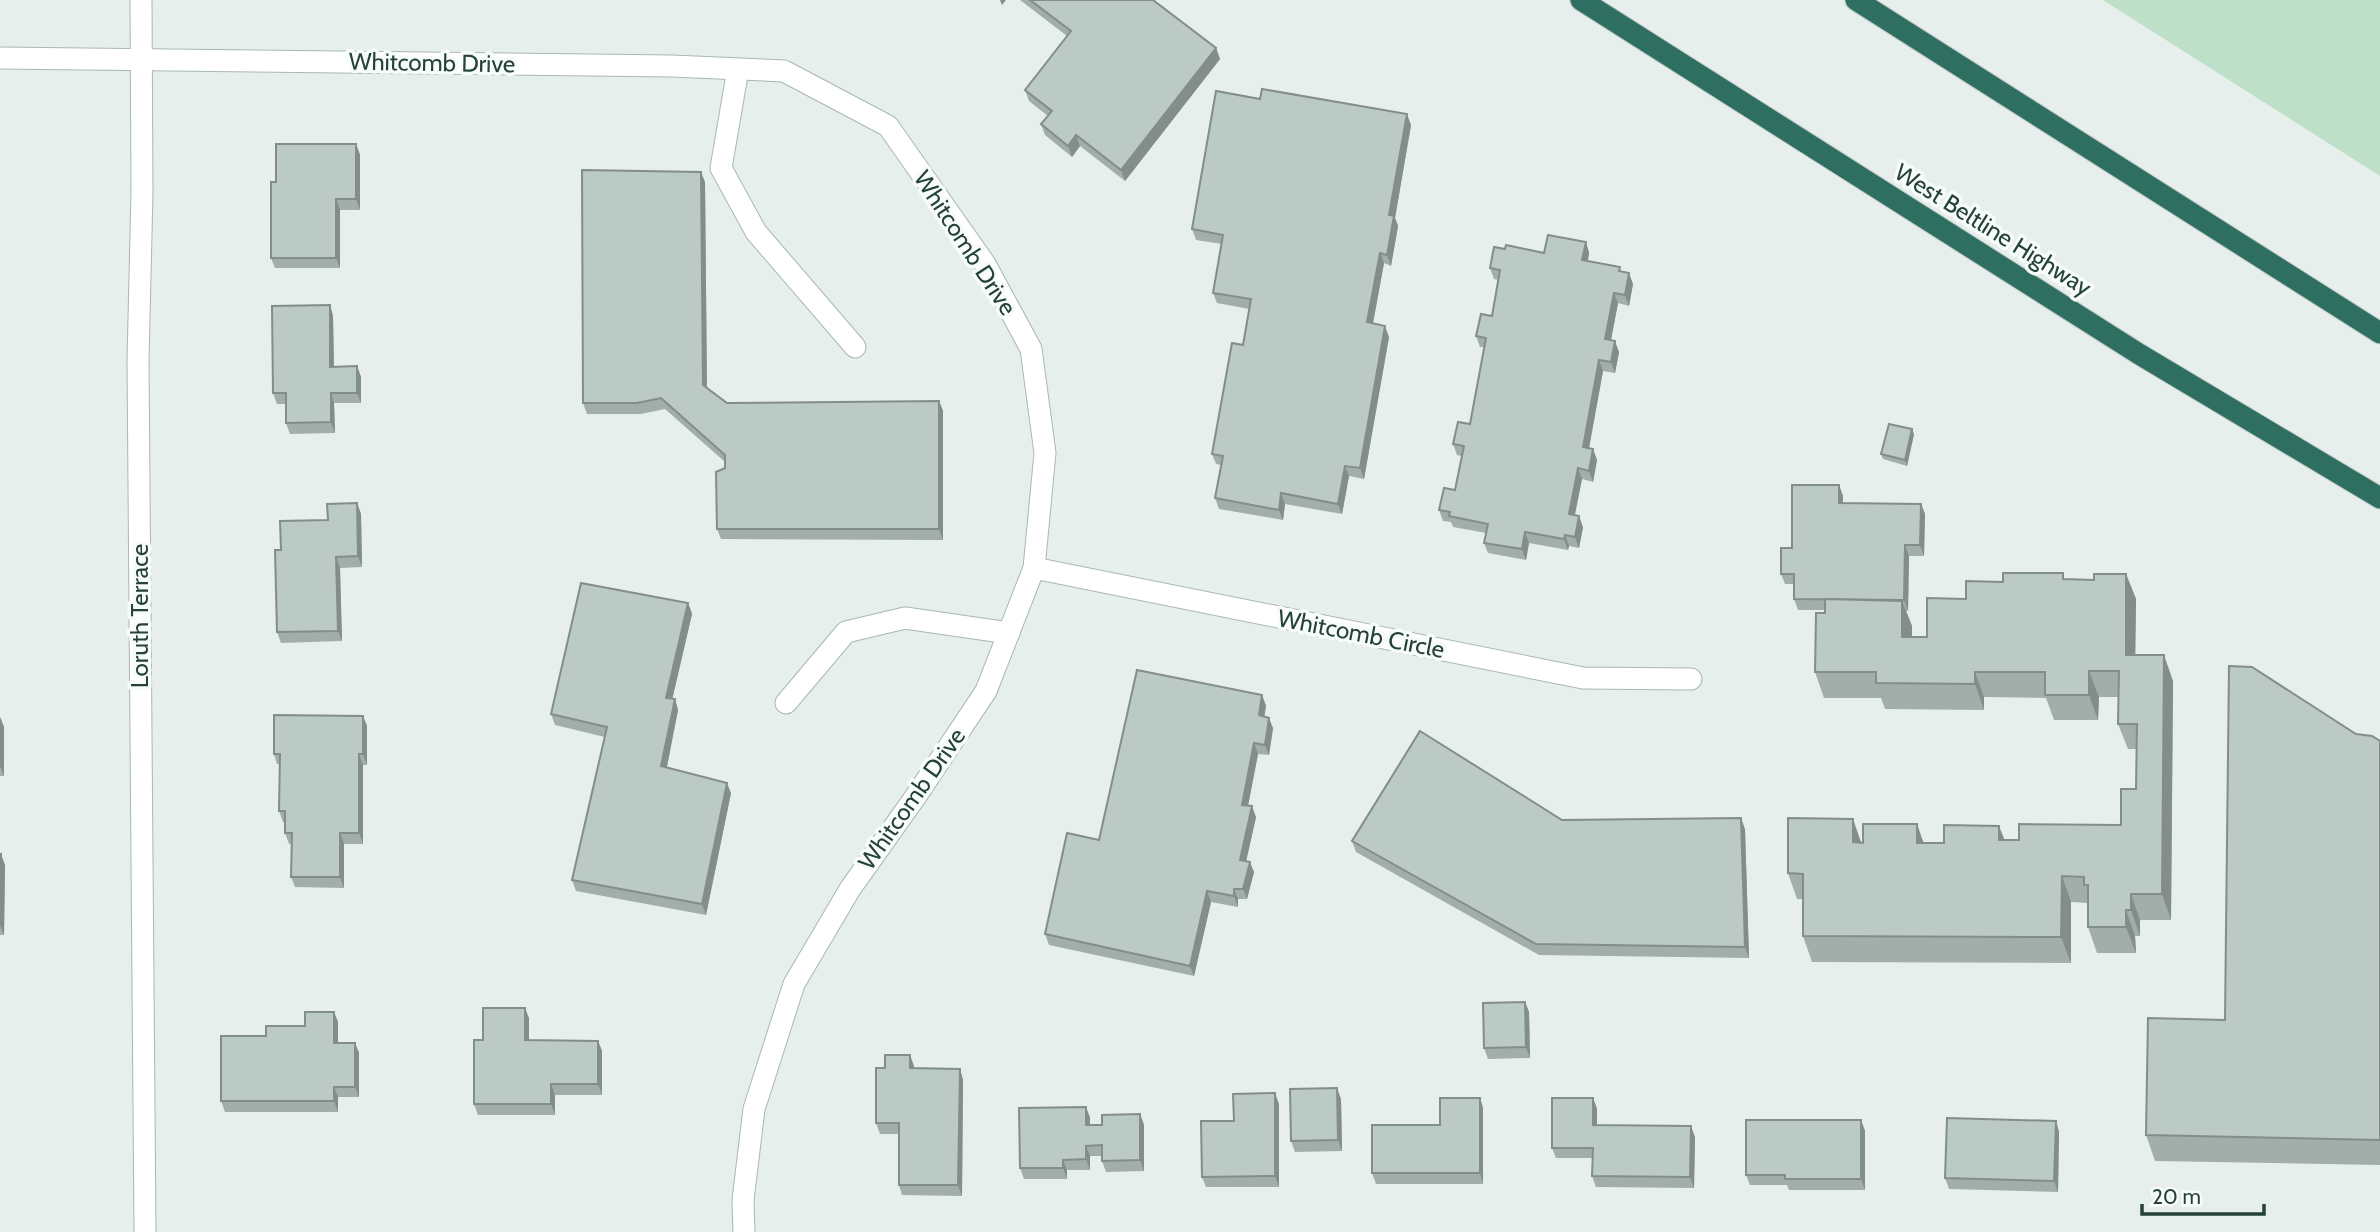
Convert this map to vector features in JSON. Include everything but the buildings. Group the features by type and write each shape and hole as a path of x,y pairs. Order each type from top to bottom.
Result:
{"highway":[{"name":"West Beltline Highway","path":"1581,0 2139,354 2380,498"},
{"path":"1856,0 2380,333"}],"street":[{"name":"Loruth Terrace","path":"141,0 142,192 138,362 145,1232"},
{"name":"Whitcomb Drive","path":"0,58 784,71 888,126 985,264 1031,349 1045,453 1034,568 986,691 850,889 794,984 754,1109 743,1200 744,1232"},
{"path":"738,69 720,168 756,232 855,347"},
{"name":"Whitcomb Circle","path":"1034,568 1583,678 1691,679"},
{"path":"786,703 846,632 905,618 1009,633"}],"green space":[{"path":"2103,0 2380,0 2380,176"}]}
